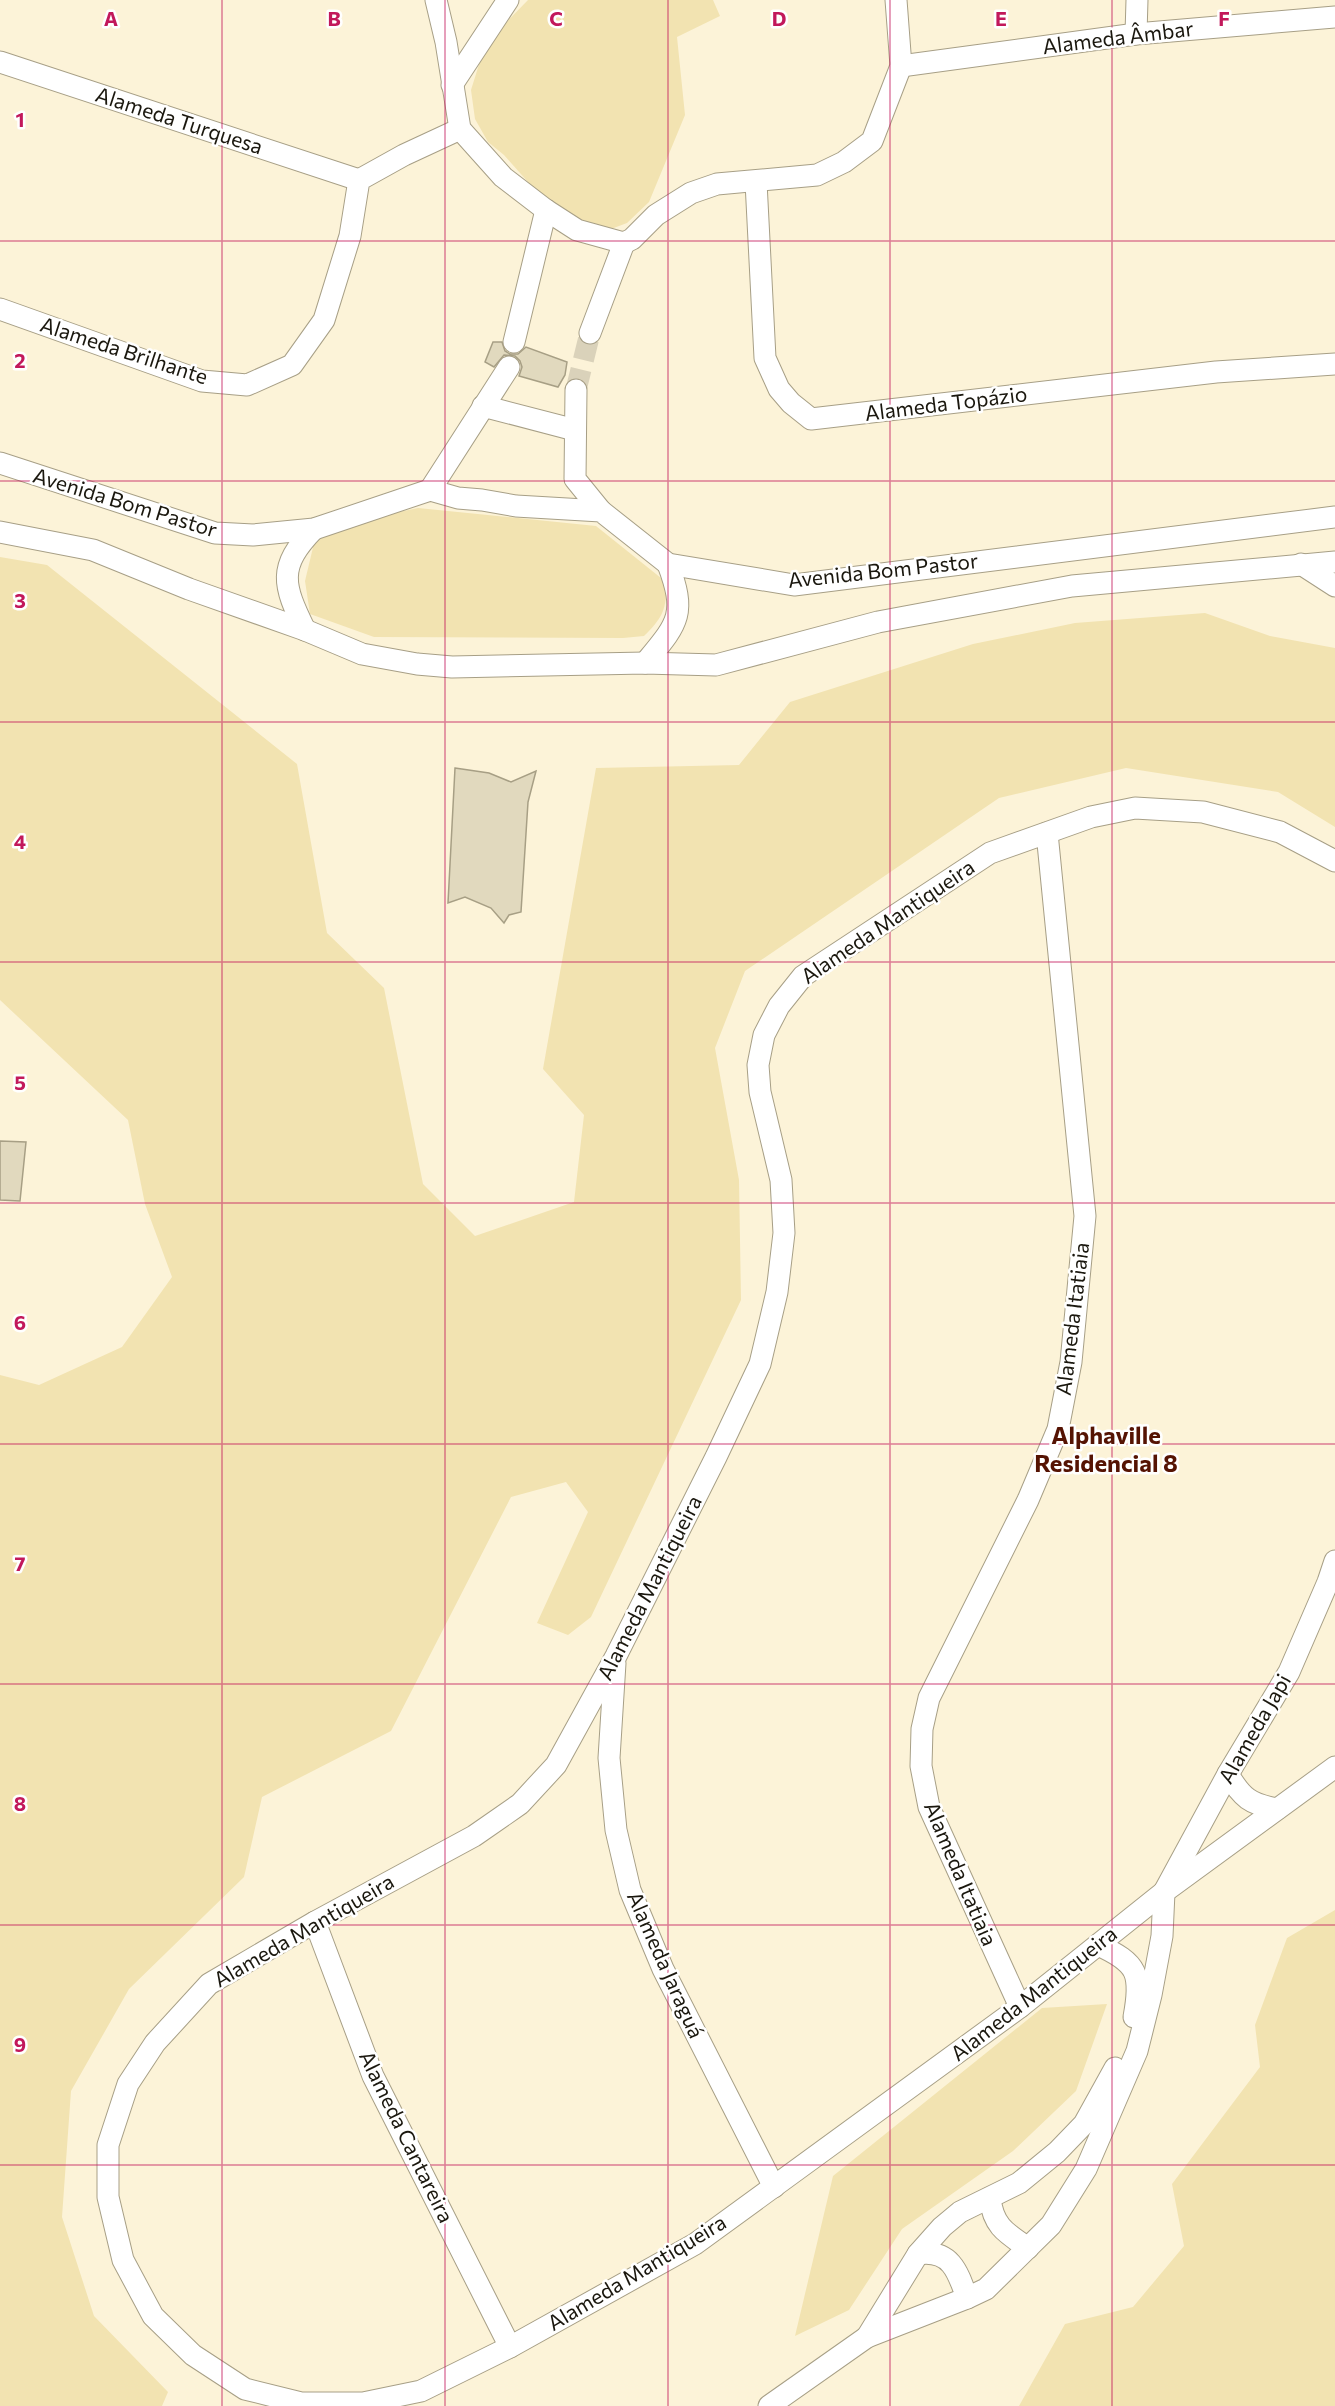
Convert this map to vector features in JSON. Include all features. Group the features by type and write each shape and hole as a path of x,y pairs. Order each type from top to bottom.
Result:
{"street":[{"path":"436,0 446,42 460,129 503,177 577,231 628,241"},
{"path":"452,85 508,0"},
{"path":"590,333 628,241 656,215 691,193 717,184 817,175 844,162 872,141 901,66 896,0"},
{"path":"1136,34 1137,0"},
{"name":"Alameda Âmbar","path":"901,66 1136,34 1335,17"},
{"name":"Alameda Turquesa","path":"0,62 359,180"},
{"path":"359,180 404,155 460,129"},
{"name":"Alameda Brilhante","path":"0,309 202,381 247,385 292,365 324,320 350,236 359,180"},
{"name":"Alameda Topázio","path":"756,182 765,358 779,388 791,403 811,419 1216,372 1335,364"},
{"path":"514,342 546,210"},
{"path":"508,367 430,490 458,498 516,507 601,511"},
{"name":"Avenida Bom Pastor","path":"576,390 575,479 601,511 668,564 795,585 1335,517"},
{"path":"483,406 576,429"},
{"name":"Avenida Bom Pastor","path":"0,463 215,533 253,536 314,529 430,490"},
{"path":"305,630 289,597 288,568 296,547 314,529"},
{"name":"Avenida Bom Pastor","path":"0,532 93,550 189,589 305,630 362,654 417,664 452,667 645,663 716,665 878,622 1072,586 1335,561"},
{"path":"645,663 672,631 679,609 678,591 668,564"},
{"path":"1301,564 1335,586"},
{"name":"Alameda Mantiqueira","path":"1335,861 1280,832 1203,812 1135,808 1091,817 990,854 803,976 779,1006 764,1035 758,1065 760,1092 781,1179 784,1233 777,1292 760,1364 616,1656 556,1765 520,1804 474,1836 315,1922 209,1984 155,2043 128,2084 108,2145 108,2197 123,2260 153,2316 193,2355 245,2390 301,2403 363,2403 421,2391 510,2347 695,2244 1020,2007 1164,1892 1335,1767"},
{"name":"Alameda Itatiaia","path":"1020,2007 929,1807 921,1766 922,1729 929,1698 1028,1500 1058,1430 1071,1362 1085,1216 1047,833"},
{"name":"Alameda Japi","path":"1164,1892 1228,1774 1289,1672 1335,1561"},
{"name":"Alameda Jaraguá","path":"616,1656 609,1758 616,1830 630,1890 663,1969 774,2187"},
{"path":"1228,1774 1236,1788 1248,1801 1277,1809"},
{"path":"769,2406 867,2337 986,2289 1051,2225 1086,2169 1137,2051 1162,1936 1164,1892"},
{"name":"Alameda Cantareira","path":"315,1922 373,2076 510,2347"},
{"path":"867,2337 918,2254 942,2227 960,2212 1019,2183 1056,2152 1084,2124 1108,2084 1131,2030 1138,1993 1135,1971 1122,1956 1098,1945"},
{"path":"990,2198 997,2223 1028,2248"},
{"path":"918,2254 932,2252 944,2256 960,2278 967,2298"}],"shaded area":[{"path":"528,0 713,0 720,16 677,37 685,115 649,202 627,223 603,232 579,228 544,200 504,155 488,142 475,119 471,90 481,58 495,34"},
{"path":"418,508 596,526 666,582 666,599 660,618 644,636 623,638 374,637 310,614 305,581 315,539 360,520"},
{"path":"0,557 47,565 297,764 327,933 384,988 423,1184 475,1236 574,1202 584,1115 543,1069 596,768 739,765 790,702 973,644 1075,623 1205,613 1270,636 1335,648 1335,827 1278,792 1126,768 999,798 745,971 715,1048 739,1180 741,1300 591,1617 568,1635 537,1623 588,1512 566,1482 511,1497 391,1731 262,1797 244,1877 129,1989 71,2091 62,2217 94,2316 168,2392 162,2406 0,2406 0,1375 39,1385 122,1347 172,1277 145,1204 128,1120 0,1000"},
{"path":"1335,1910 1335,2406 1019,2406 1065,2324 1133,2307 1184,2246 1172,2184 1260,2067 1255,2025 1287,1938"},
{"path":"1107,2004 1076,2091 1013,2151 902,2229 849,2310 795,2336 833,2176 1042,2008"}],"building":[{"path":"493,342 502,342 505,351 510,354 518,354 526,347 567,362 565,375 558,387 519,376 522,367 515,356 504,355 494,367 485,362"},
{"path":"455,768 489,773 511,782 536,771 528,802 521,912 509,915 504,923 491,908 465,897 448,903"},
{"path":"0,1141 26,1142 20,1201 0,1200"}],"tunnel":[{"path":"576,390 590,333"}],"district":[{"name":"Alphaville Residencial 8","path":"1106,1450"}]}
